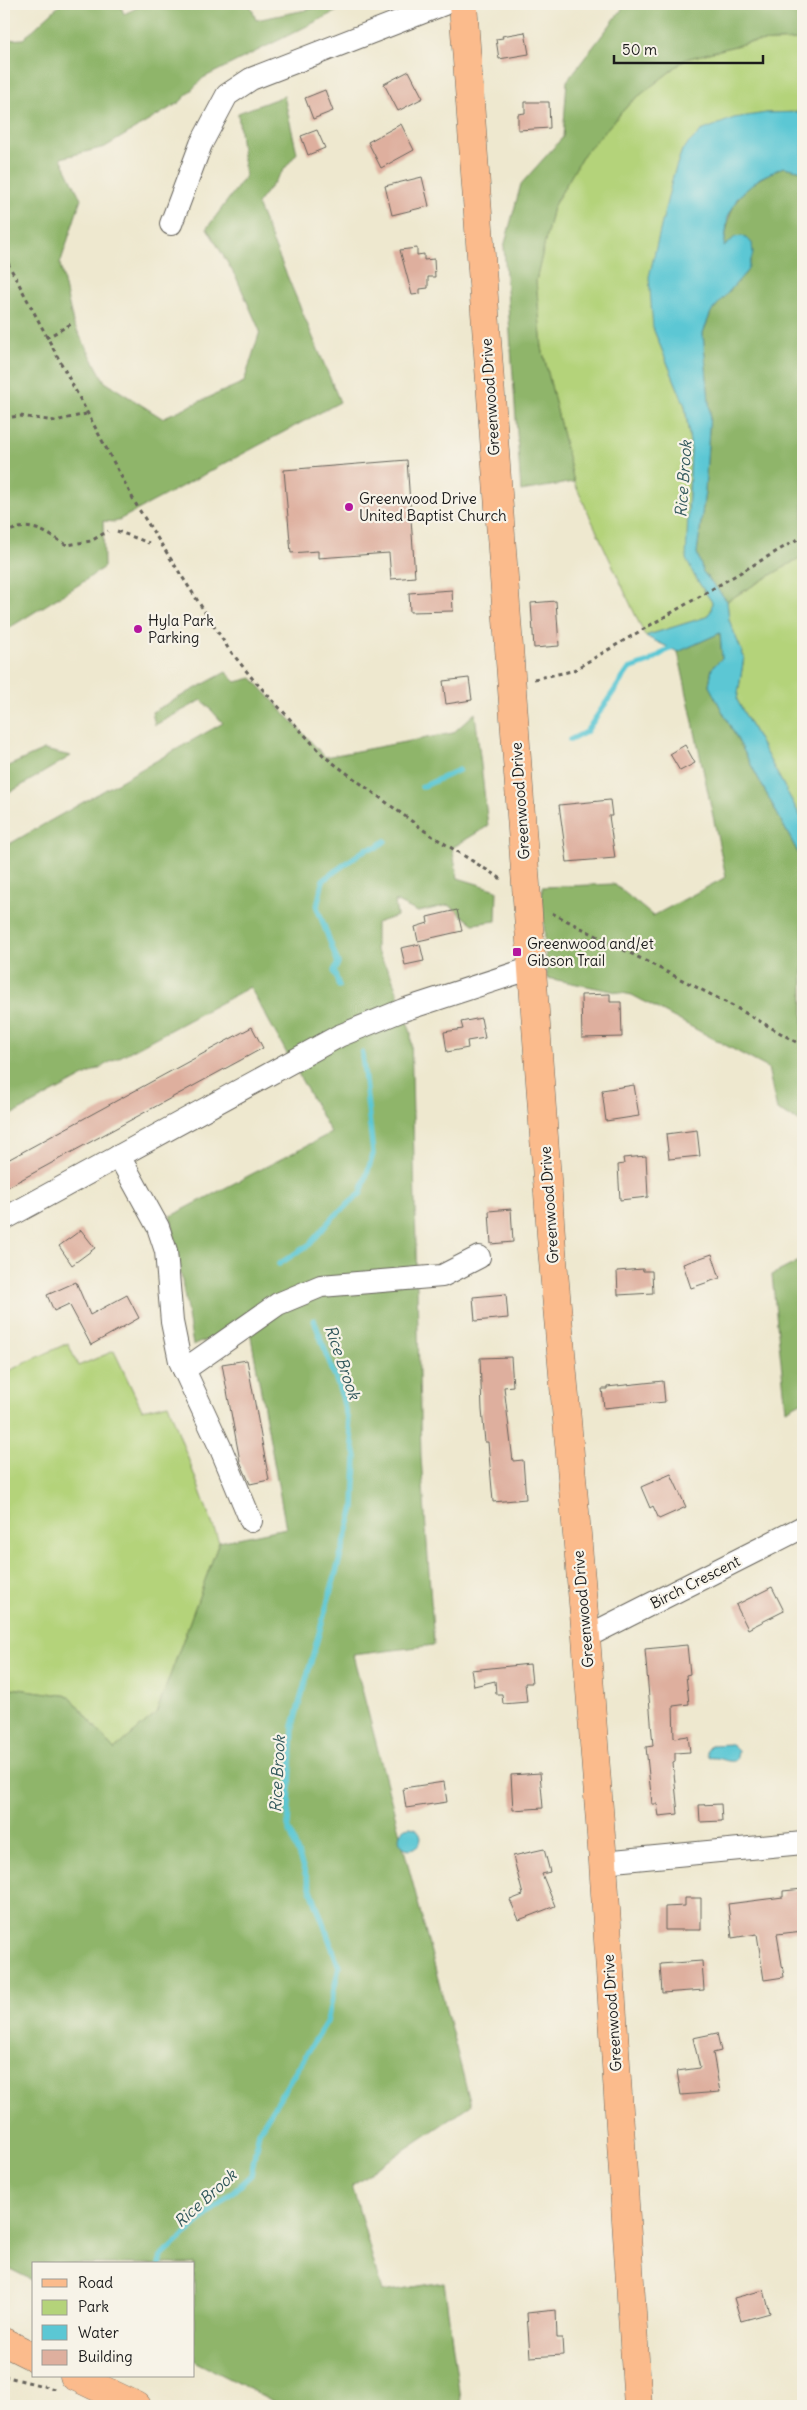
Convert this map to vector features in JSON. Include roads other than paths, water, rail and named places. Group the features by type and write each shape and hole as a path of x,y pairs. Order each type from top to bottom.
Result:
{"main road":[{"name":"Greenwood Drive","path":"462,4 552,1249 586,1637 603,1862 638,2406"},
{"path":"4,2342 32,2356"},
{"path":"66,2383 137,2406"}],"street":[{"path":"171,224 201,144 227,95 251,79 444,4"},
{"path":"4,1218 339,1036 403,1010 532,968"},
{"path":"119,1156 158,1227 166,1251 172,1322 180,1361 221,1449 251,1521"},
{"path":"184,1370 278,1304 322,1286 442,1276 479,1257"},
{"name":"Birch Crescent","path":"586,1637 803,1527"},
{"path":"603,1862 803,1843"}],"water":[{"path":"803,112 803,171 783,167 760,178 738,197 728,217 724,247 735,237 743,236 752,243 753,254 747,271 711,312 703,333 710,413 705,491 697,553 703,572 727,601 729,620 744,657 737,700 803,821 803,862 709,686 712,668 722,658 720,633 678,652 645,636 706,617 711,611 712,602 695,577 686,559 691,450 685,406 653,328 649,277 673,176 682,150 701,131 734,118 766,113"},
{"path":"731,1744 738,1751 734,1761 711,1758 707,1755 707,1749 711,1745"},
{"path":"410,1827 418,1830 421,1838 418,1846 410,1849 402,1846 399,1838 402,1830"}],"waterway":[{"name":"Rice Brook","path":"570,740 586,732 629,669 649,662 676,644"},
{"name":"Rice Brook","path":"422,787 459,770"},
{"name":"Rice Brook","path":"339,986 334,971 338,963 317,907 323,880 366,849 377,847 385,841"},
{"name":"Rice Brook","path":"279,1264 310,1244 332,1218 361,1193 373,1154 362,1053"},
{"name":"Rice Brook","path":"160,2262 162,2256 251,2175 259,2131 327,2021 339,1967 288,1826 293,1726 354,1508 356,1457 342,1396 314,1320"}],"place":[{"name":"Greenwood Drive United Baptist Church","path":"349,507"},
{"name":"Hyla Park Parking","path":"138,629"},
{"name":"Greenwood and/et Gibson Trail","path":"517,952"}]}
